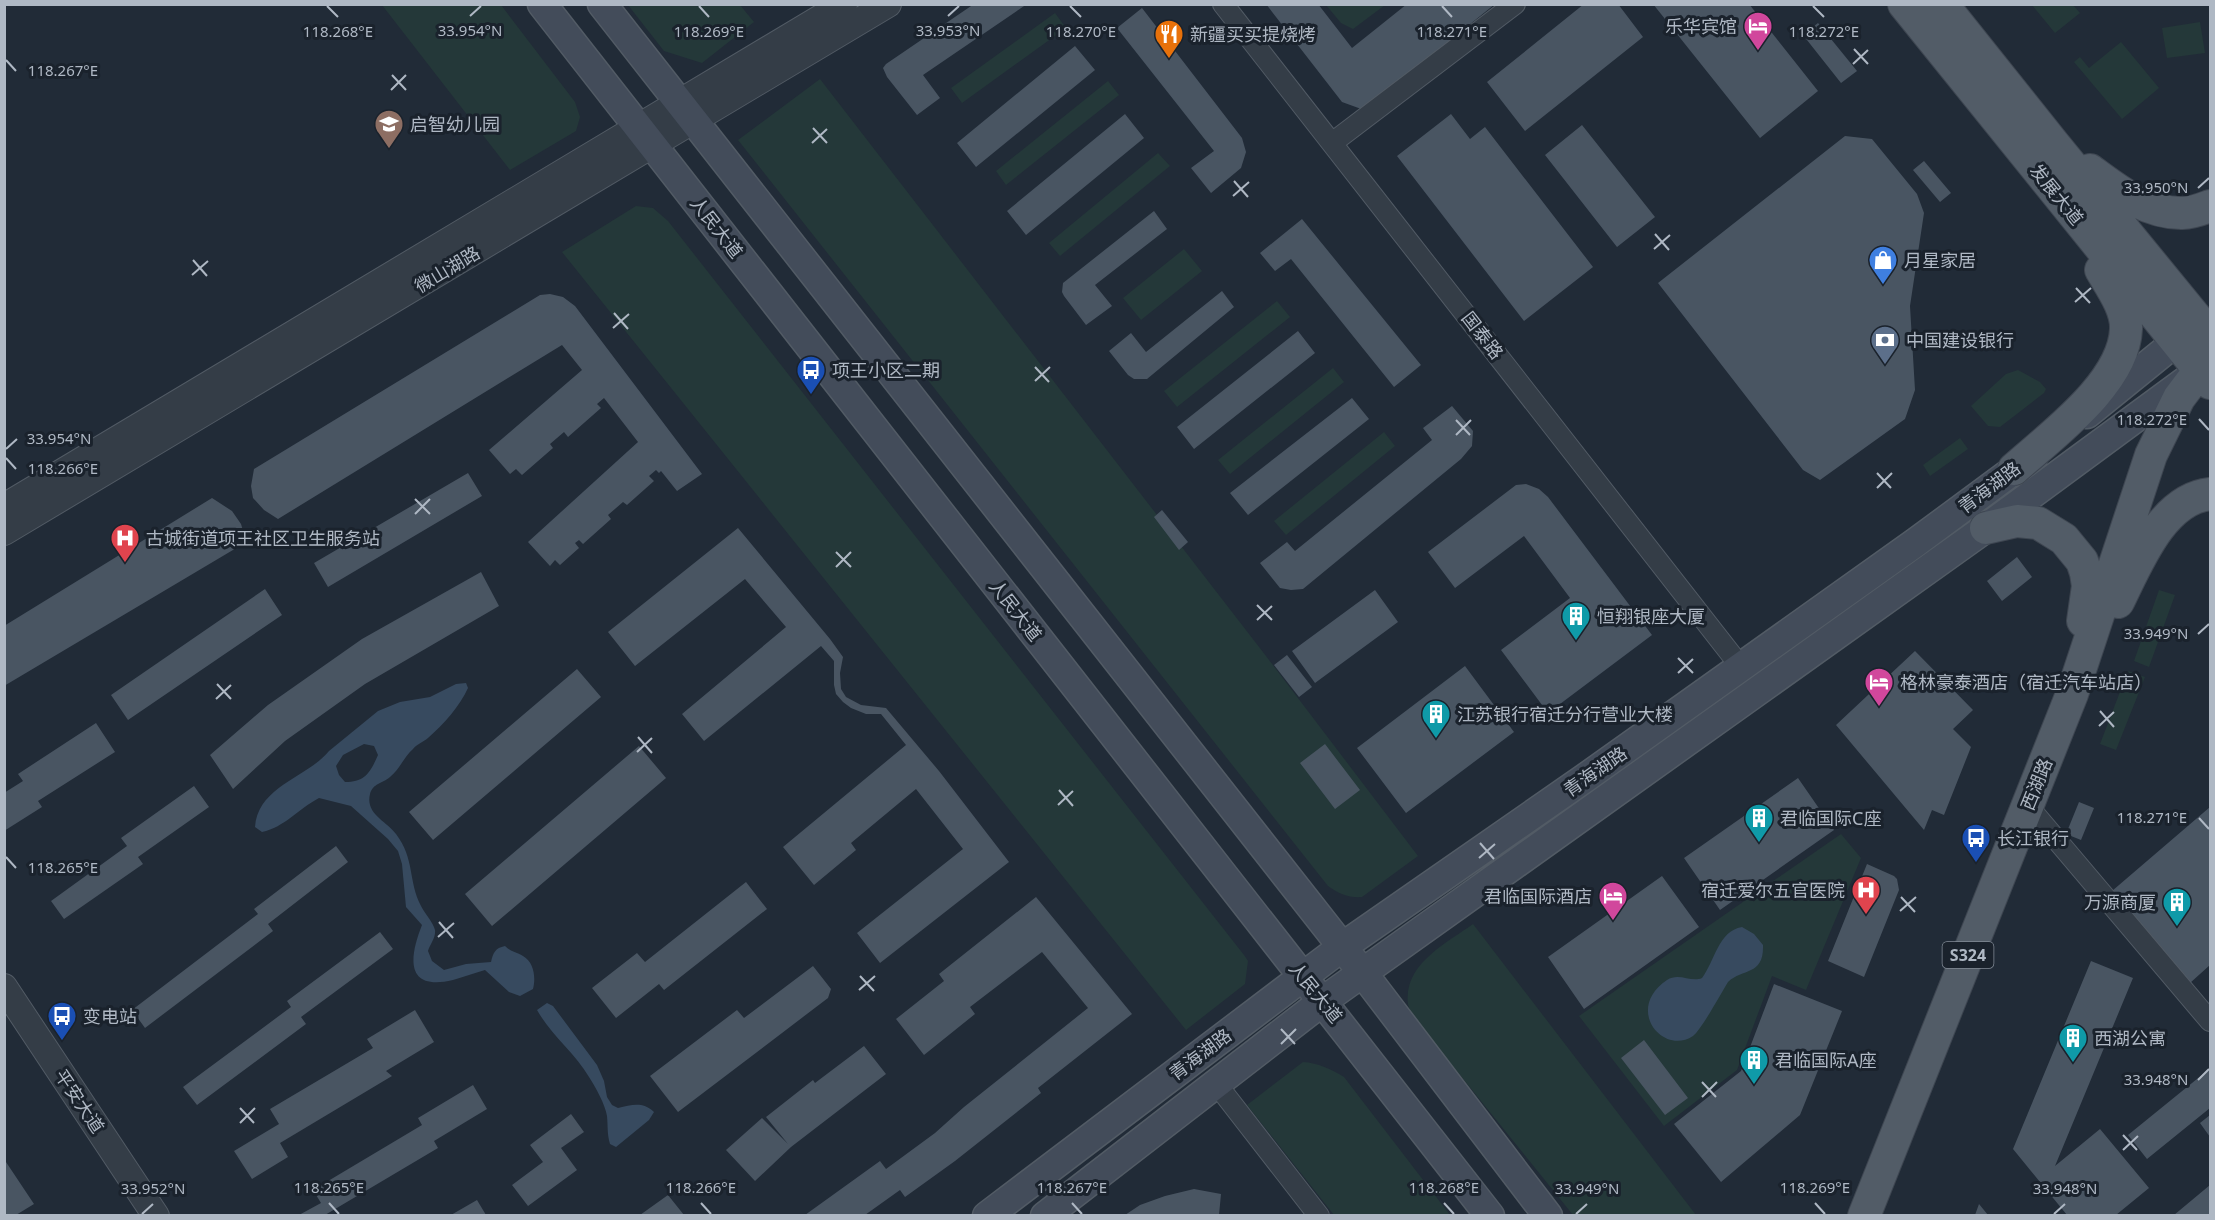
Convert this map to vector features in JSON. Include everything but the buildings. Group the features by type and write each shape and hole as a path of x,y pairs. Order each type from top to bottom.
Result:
{"main road":[{"name":"人民大道","path":"542,4 1490,1215"},
{"path":"602,4 1362,972 1548,1215"},
{"name":"发展大道","path":"1904,4 2199,327 2207,370"},
{"name":"发展大道","path":"1942,4 2040,151"},
{"path":"2040,151 2157,210 2183,213 2211,206"},
{"path":"2014,469 2102,387 2122,354 2126,328 2121,306 2086,244 2040,151"},
{"name":"青海湖路","path":"987,1215 1302,976 1741,667 2014,469 2199,327"},
{"name":"青海湖路","path":"1045,1215 1215,1082 1362,972 2207,370"},
{"name":"西湖路","path":"1864,1215 2072,694 2151,455 2179,398 2207,370"},
{"path":"2072,694 2140,558 2159,528 2179,507 2211,494"},
{"path":"1986,528 2017,521 2038,523 2064,539 2082,561 2088,586 2072,694"}],"street":[{"name":"微山湖路","path":"687,113 844,4"},
{"name":"微山湖路","path":"4,507 646,136 888,4"},
{"name":"国泰路","path":"1223,4 1741,667"},
{"path":"1332,143 1515,4"},
{"name":"微山湖路","path":"4,532 646,136"},
{"path":"2028,806 2211,1021"},
{"name":"平安大道","path":"4,987 156,1215"},
{"path":"1215,1082 1318,1215"}],"green space":[{"path":"382,5 501,5 575,102 580,117 576,131 510,170"},
{"path":"628,5 740,5 754,22 702,63 664,51"},
{"path":"1326,5 1385,5 1353,29 1341,23"},
{"path":"2032,5 2073,5 2080,13 2055,33"},
{"path":"1055,13 1066,28 962,103 951,88"},
{"path":"2200,22 2205,53 2167,58 2162,28"},
{"path":"2121,42 2159,88 2122,119 2074,62 2080,57 2089,68"},
{"path":"820,79 1418,856 1362,897 1344,895 1328,886 738,140"},
{"path":"1108,81 1119,95 1006,185 996,171"},
{"path":"1158,153 1170,166 1060,256 1049,243"},
{"path":"636,206 653,208 668,221 1244,955 1248,961 1245,984 1186,1030 562,252"},
{"path":"1184,249 1202,271 1141,320 1123,298"},
{"path":"1277,301 1290,317 1177,407 1164,391"},
{"path":"1333,368 1344,382 1230,474 1218,460"},
{"path":"2018,370 2040,382 2046,389 2044,393 2000,427 1988,426 1971,406 2006,374"},
{"path":"1384,432 1395,446 1286,535 1274,521"},
{"path":"1960,438 1968,449 1930,476 1923,465"},
{"path":"2159,590 2175,595 2149,667 2134,661"},
{"path":"2128,671 2145,677 2116,750 2100,744"},
{"path":"1841,834 1861,858 1806,990 1772,976 1737,1070 1664,1126 1579,1016"},
{"path":"1473,924 1696,1215 1573,1215 1422,1028 1408,1004 1408,990 1412,977 1429,956"},
{"path":"1303,1062 1324,1067 1344,1077 1450,1215 1334,1215 1247,1105"}],"water":[{"path":"466,683 468,688 456,708 434,733 410,752 393,774 373,788 369,801 378,817 396,834 406,852 417,897 435,930 428,951 432,961 444,970 466,964 491,962 495,951 505,946 527,959 533,971 533,989 520,996 509,992 485,970 453,980 437,982 426,981 419,976 413,960 422,925 406,907 402,864 398,851 351,806 319,798 270,830 262,832 255,827 258,813 274,792 320,760 378,711 400,702 430,697 456,684","holes":["364,744 374,746 378,755 366,775 352,782 345,782 336,766 343,755"]},
{"path":"1742,927 1754,934 1763,945 1760,962 1756,967 1728,982 1693,1036 1682,1041 1670,1040 1660,1035 1648,1016 1649,1004 1655,992 1671,978 1702,978 1722,940 1727,934"},
{"path":"547,1003 553,1006 597,1065 604,1081 607,1097 612,1105 618,1108 641,1105 654,1112 649,1120 616,1147 610,1144 606,1111 594,1086 577,1060 549,1028 537,1010"}],"place":[{"name":"乐华宾馆","path":"1758,52"},
{"name":"新疆买买提烧烤","path":"1169,60"},
{"name":"启智幼儿园","path":"389,150"},
{"name":"月星家居","path":"1883,286"},
{"name":"中国建设银行","path":"1885,366"},
{"name":"项王小区二期","path":"811,396"},
{"name":"古城街道项王社区卫生服务站","path":"125,564"},
{"name":"恒翔银座大厦","path":"1576,642"},
{"name":"格林豪泰酒店（宿迁汽车站店）","path":"1879,708"},
{"name":"江苏银行宿迁分行营业大楼","path":"1436,740"},
{"name":"君临国际C座","path":"1759,844"},
{"name":"长江银行","path":"1976,864"},
{"name":"宿迁爱尔五官医院","path":"1866,916"},
{"name":"君临国际酒店","path":"1613,922"},
{"name":"万源商厦","path":"2177,928"},
{"name":"变电站","path":"62,1042"},
{"name":"西湖公寓","path":"2073,1064"},
{"name":"君临国际A座","path":"1754,1086"}]}
